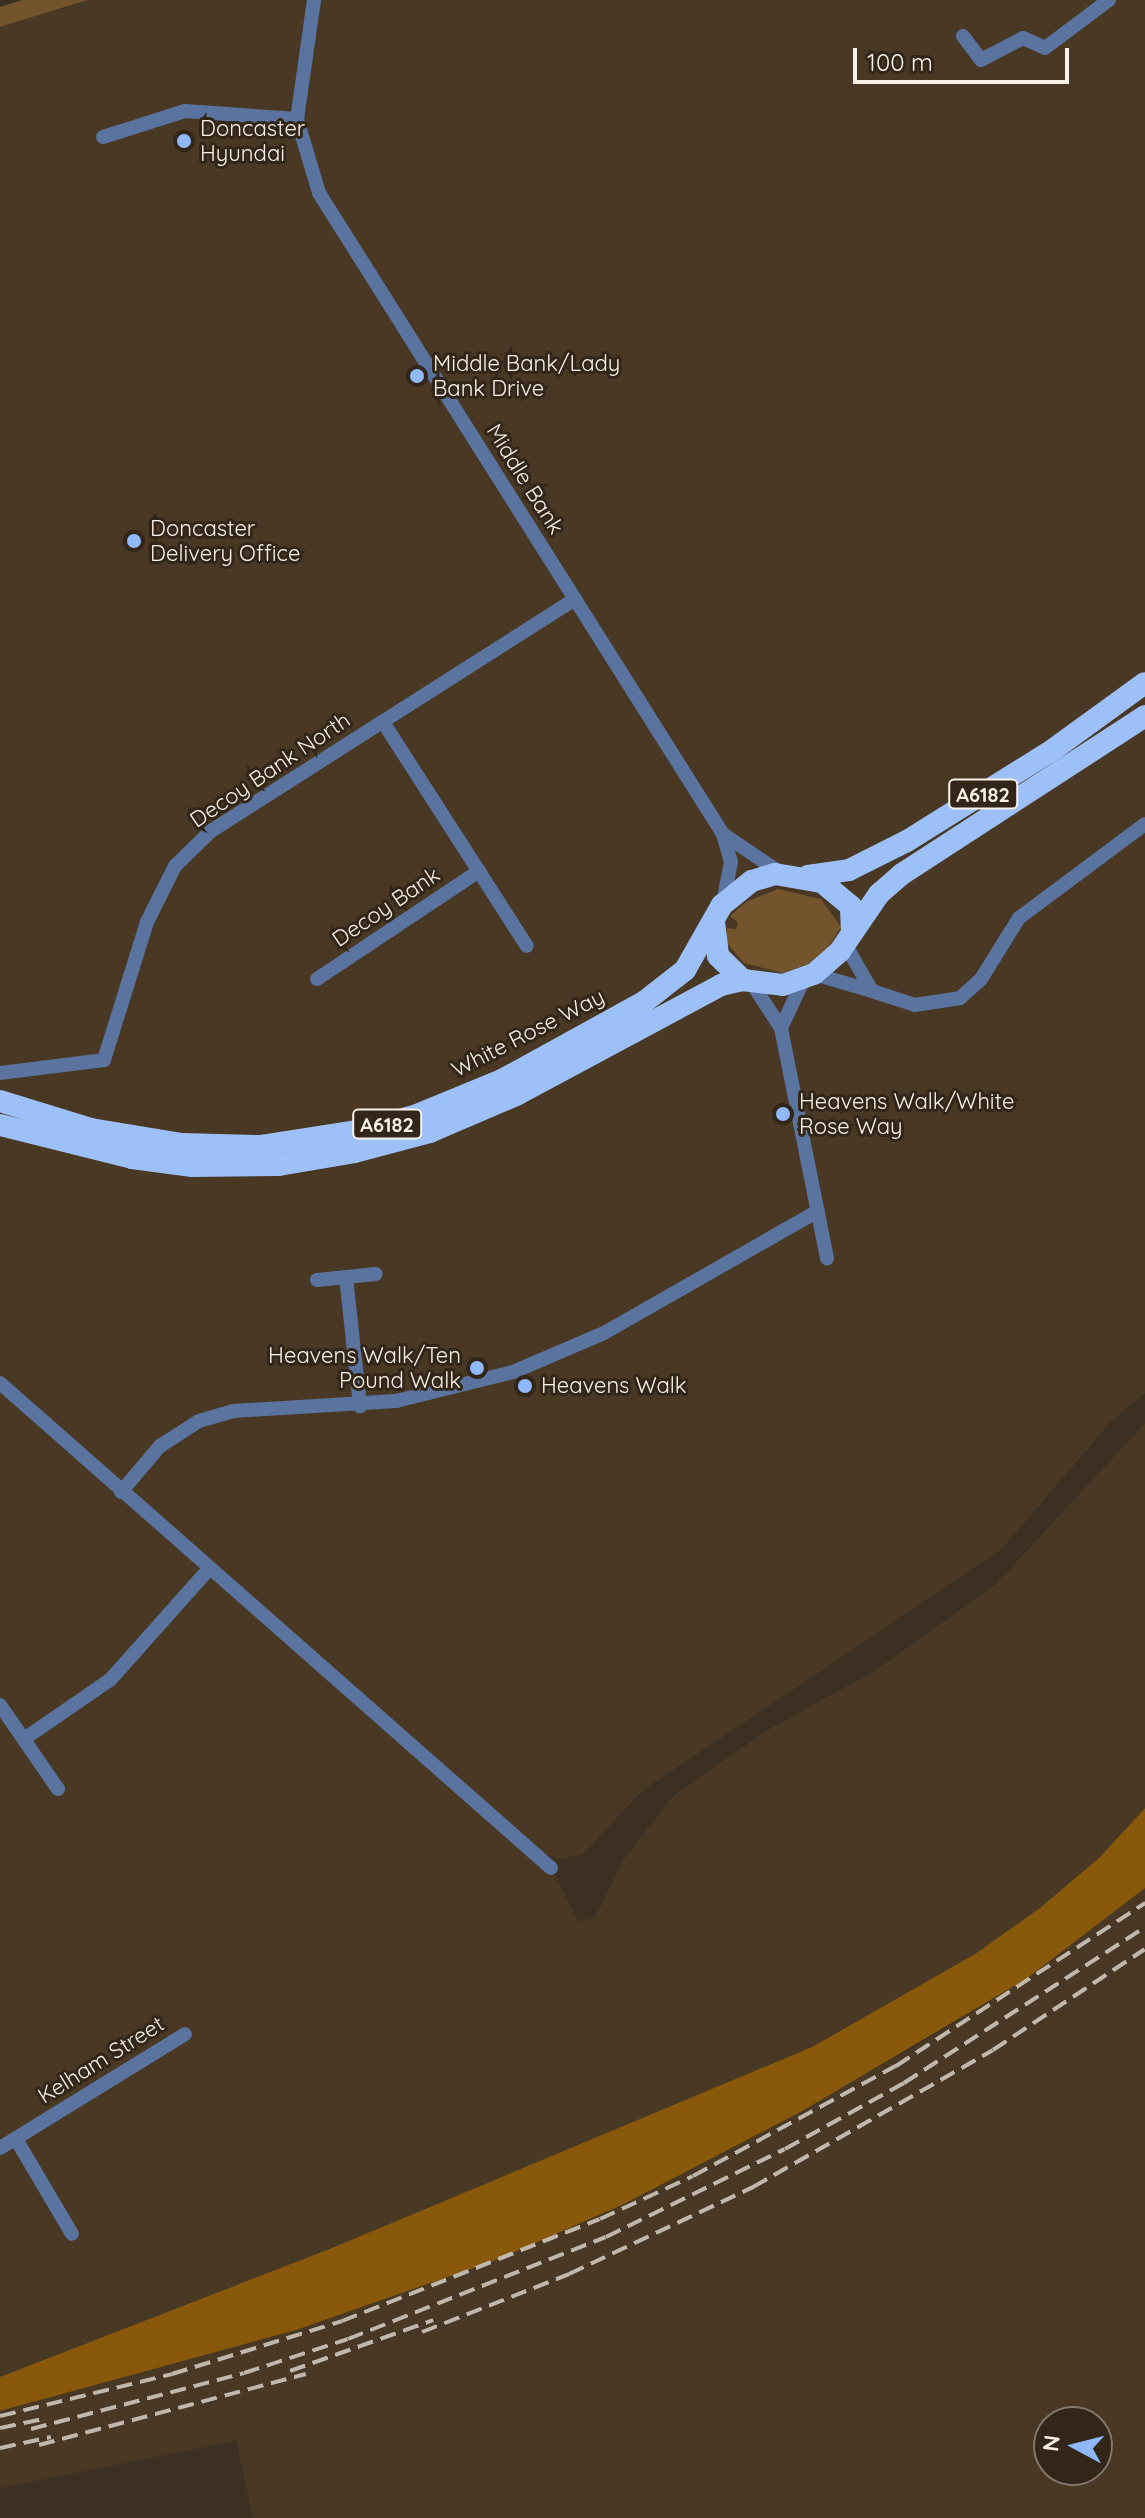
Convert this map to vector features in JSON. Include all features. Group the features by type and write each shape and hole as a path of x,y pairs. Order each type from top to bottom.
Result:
{"highway":[{"name":"White Rose Way","path":"0,1101 91,1129 182,1144 260,1146 363,1130 417,1115 502,1080 644,1002 685,970 718,913 752,881 783,874 806,877 849,870 907,841 1054,749 1145,683"},
{"name":"A6182","path":"848,937 902,874 1145,716"},
{"name":"White Rose Way","path":"806,877 841,893 851,906 848,937"},
{"path":"718,913 712,944 718,956 747,981 783,985 809,976 848,937"},
{"name":"A6182","path":"0,1125 63,1144 192,1166 279,1165 354,1152 430,1132 516,1095 721,985 747,981"}],"street":[{"name":"Middle Bank","path":"314,0 297,119 319,193 723,834 752,858 783,874"},
{"path":"963,36 981,60 1023,38 1045,48 1109,0"},
{"path":"103,137 185,111 297,119"},
{"name":"Decoy Bank North","path":"0,1073 104,1060 147,922 175,866 211,831 575,599"},
{"path":"383,722 527,946"},
{"path":"827,1258 781,1028 785,1010 809,976 915,1005 960,998 981,979 1019,918 1145,824"},
{"name":"Middle Bank","path":"718,913 731,870 723,834"},
{"name":"Decoy Bank","path":"317,979 479,871"},
{"path":"848,937 872,991"},
{"path":"747,981 781,1028"},
{"path":"121,1492 160,1446 219,1413 360,1406 474,1383 570,1349 818,1211"},
{"path":"317,1280 376,1274"},
{"path":"346,1277 360,1406"},
{"path":"0,1383 208,1570 551,1868"},
{"path":"24,1739 110,1680 208,1570"},
{"path":"0,1705 58,1789"},
{"name":"Kelham Street","path":"0,2148 185,2034"},
{"path":"16,2139 72,2234"}],"shaded area":[{"path":"22,0 88,0 0,27 0,7"},
{"path":"90,0 1145,0 1145,1393 1110,1423 1001,1550 642,1791 583,1854 561,1859 545,1854 578,1921 595,1918 623,1860 674,1795 766,1731 876,1670 995,1585 1145,1423 1145,1808 1099,1858 1040,1908 975,1954 812,2047 332,2248 0,2377 0,27"},
{"path":"778,889 821,899 841,927 821,959 783,973 744,963 726,942 727,928 736,929 738,923 730,916 746,902"},
{"path":"1145,1808 1145,1888 1026,1979 804,2110 624,2204 499,2259 296,2330 0,2411 0,2377 332,2248 812,2047 975,1954 1040,1908 1099,1858"},
{"path":"1145,1888 1145,2518 253,2518 236,2441 0,2488 0,2411 296,2330 499,2259 624,2204 911,2049 1026,1979"}],"railway":[{"path":"0,2416 172,2374 342,2321 600,2219 693,2176 896,2066 1145,1903"},
{"path":"31,2429 244,2373 348,2339 606,2237 785,2149 904,2083 1145,1927"},
{"path":"422,2332 569,2274 753,2187 993,2050 1145,1949"},
{"path":"290,2371 433,2320"},
{"path":"39,2445 306,2374"},
{"path":"0,2428 43,2419"},
{"path":"0,2448 51,2437"}],"place":[{"name":"Doncaster Hyundai","path":"184,141"},
{"name":"Middle Bank/Lady Bank Drive","path":"417,376"},
{"name":"Doncaster Delivery Office","path":"134,541"},
{"name":"Heavens Walk/White Rose Way","path":"783,1114"},
{"name":"Heavens Walk/Ten Pound Walk","path":"477,1368"},
{"name":"Heavens Walk","path":"525,1386"}]}
